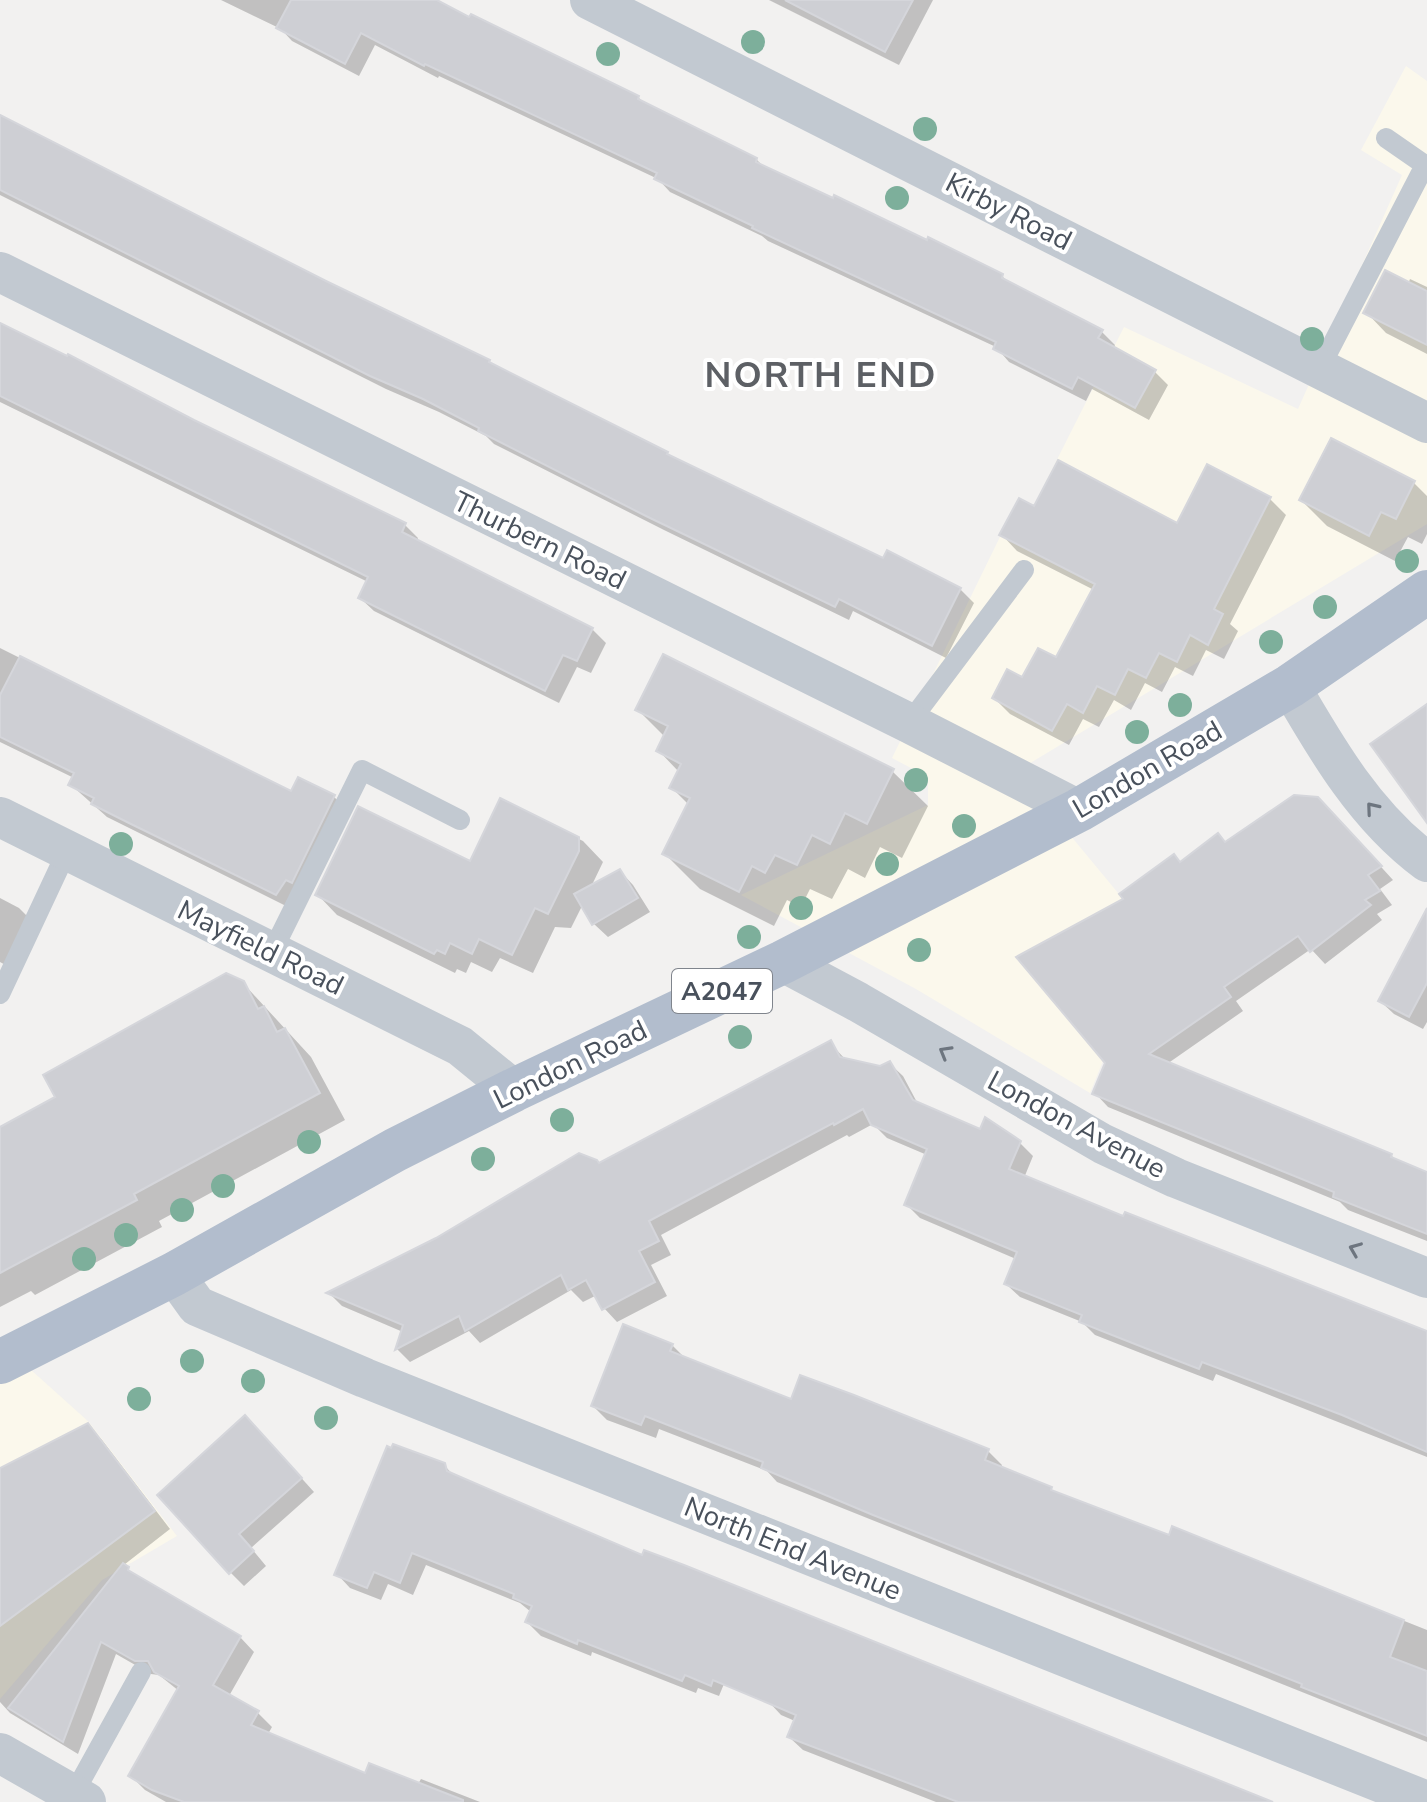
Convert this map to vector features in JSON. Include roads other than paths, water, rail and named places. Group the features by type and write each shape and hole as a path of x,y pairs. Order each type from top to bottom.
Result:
{"main road":[{"name":"London Road","path":"0,1362 174,1274 395,1150 783,962 1079,810 1290,686 1427,592"}],"street":[{"name":"Kirby Road","path":"590,0 1427,423"},
{"name":"Thurbern Road","path":"0,272 1079,810"},
{"path":"1290,686 1336,765 1385,824 1427,862"},
{"name":"Mayfield Road","path":"0,817 460,1046 514,1090"},
{"name":"London Avenue","path":"783,962 1103,1144 1176,1178 1427,1278"},
{"name":"North End Avenue","path":"174,1274 197,1306 365,1378 1427,1801"},
{"path":"0,1753 80,1798"}],"lane":[{"path":"1320,368 1425,165 1386,138"},
{"path":"909,723 1024,570"},
{"path":"272,952 362,770 460,820"},
{"path":"0,994 67,851"},
{"path":"80,1798 141,1672"}],"district":[{"name":"NORTH END","path":"821,374"}]}
